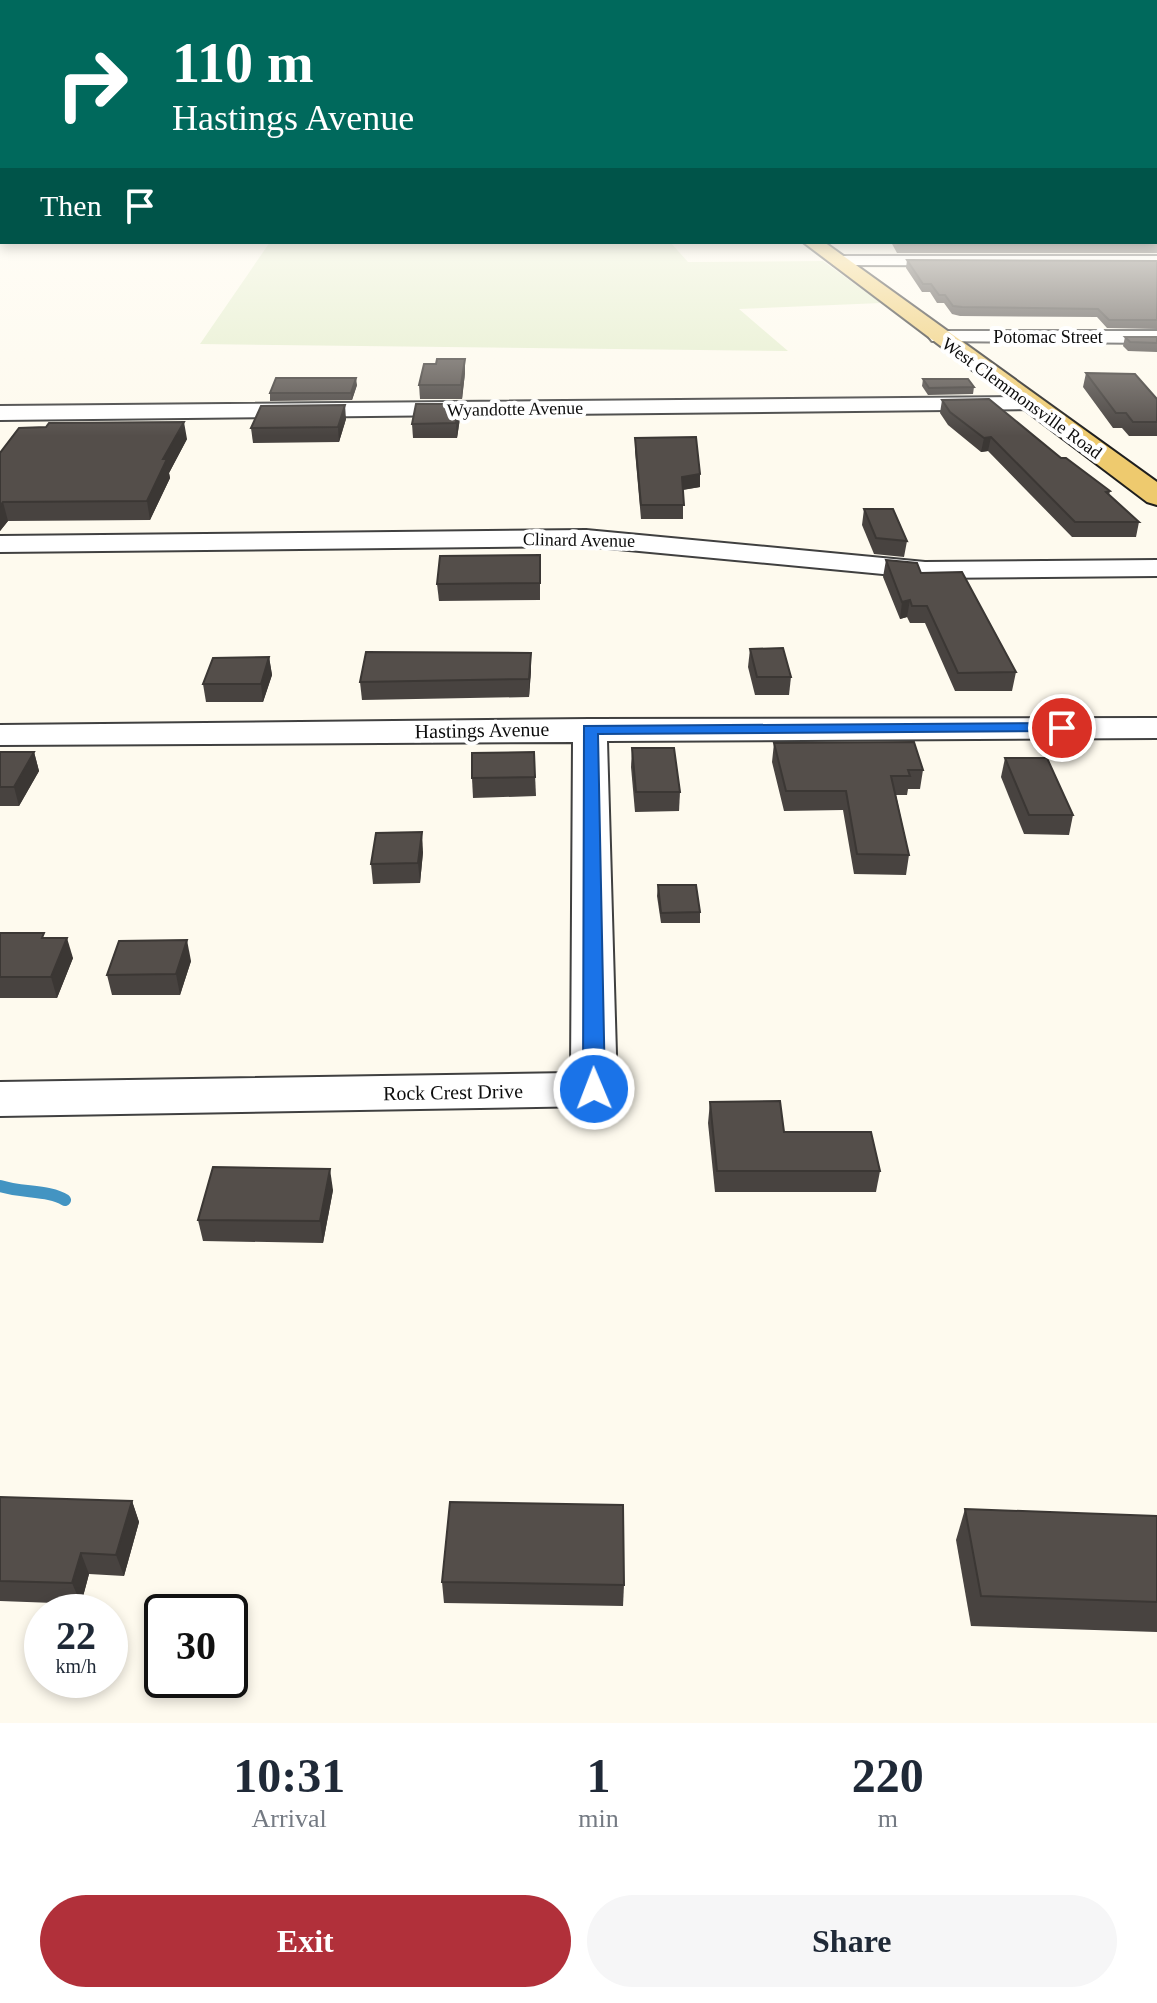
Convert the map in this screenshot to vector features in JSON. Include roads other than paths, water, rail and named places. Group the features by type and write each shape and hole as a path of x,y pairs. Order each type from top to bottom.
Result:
{"main road":[{"name":"West Clemmonsville Road","path":"859,275 1157,496"}],"street":[{"name":"Potomac Street","path":"939,337 1157,337"},
{"name":"Wyandotte Avenue","path":"0,413 1030,404"},
{"name":"Clinard Avenue","path":"0,544 586,538 672,543 819,563 927,570 1157,568"},
{"name":"Hastings Avenue","path":"0,735 590,729 1157,728"},
{"name":"Rock Crest Drive","path":"0,1099 594,1089 590,729"}],"waterway":[{"path":"0,1186 65,1200"}]}
